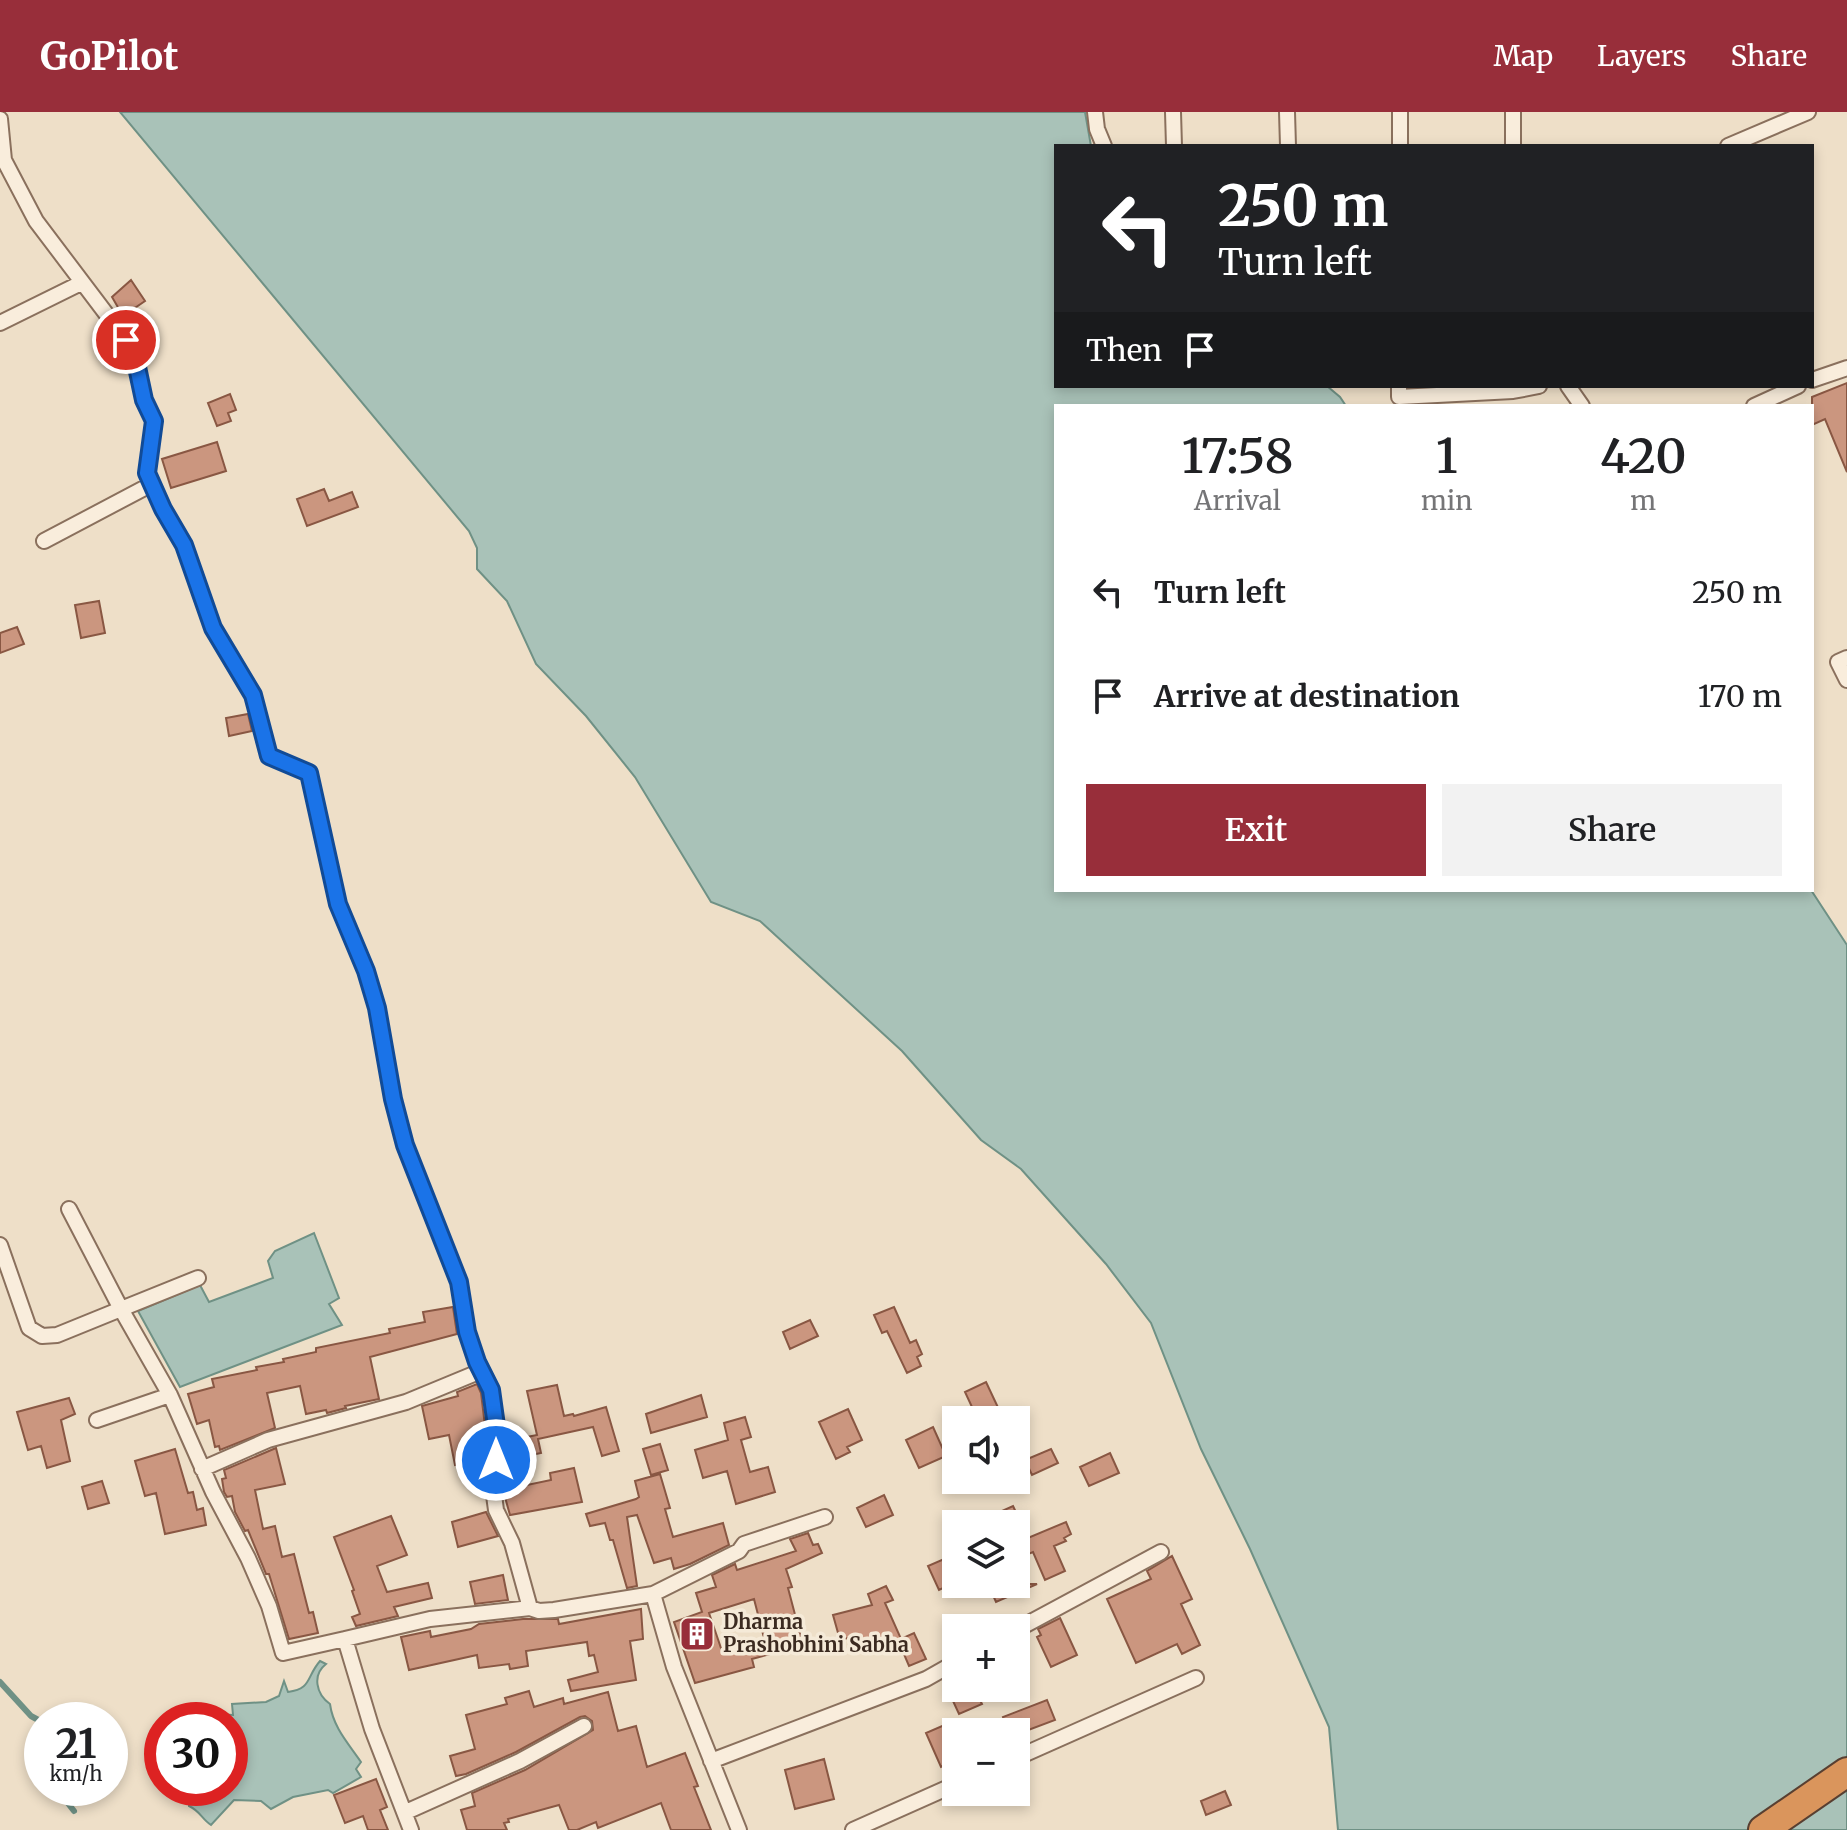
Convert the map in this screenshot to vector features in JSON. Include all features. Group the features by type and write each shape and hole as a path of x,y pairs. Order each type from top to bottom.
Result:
{"highway":[{"path":"1763,1830 1847,1772"}],"street":[{"path":"1095,112 1103,144"},
{"path":"1173,112 1174,144"},
{"path":"1287,112 1288,144"},
{"path":"1400,112 1400,144"},
{"path":"1513,112 1513,144"},
{"path":"1733,144 1808,112"},
{"path":"0,119 4,160 36,221 126,340 137,367 144,400 154,421 147,473 184,545 213,628 253,695 269,756 309,773 338,904 366,971 377,1008 393,1099 405,1145 459,1282 467,1332 491,1390 496,1426 493,1488 496,1510 512,1543 530,1608"},
{"path":"0,323 81,283"},
{"path":"1814,379 1847,368"},
{"path":"1399,388 1399,397 1513,388"},
{"path":"1758,404 1794,388"},
{"path":"44,541 152,484"},
{"path":"1847,658 1838,662 1847,680"},
{"path":"69,1209 170,1395 202,1469 258,1582 283,1653 430,1619 530,1608 554,1610 653,1594 739,1551 744,1544 825,1517"},
{"path":"0,1245 29,1328 42,1336 57,1335 198,1278"},
{"path":"202,1469 268,1440 406,1402 481,1371"},
{"path":"97,1420 170,1395"},
{"path":"1030,1622 1161,1552"},
{"path":"653,1594 674,1667 739,1830"},
{"path":"345,1639 372,1729 411,1830"},
{"path":"711,1761 926,1679 942,1670"},
{"path":"1030,1752 1196,1678"},
{"path":"406,1812 520,1761 584,1726"},
{"path":"853,1830 942,1790"}],"shaded area":[{"path":"120,112 1085,112 1091,144 1054,144 1054,388 1329,388 1345,404 1054,404 1054,892 1812,892 1847,945 1847,1830 1338,1830 1329,1727 1250,1549 1201,1449 1151,1323 1106,1264 1021,1169 981,1140 902,1051 760,921 711,902 635,777 586,716 536,664 507,601 477,569 477,548 469,531"},
{"path":"314,1233 339,1298 329,1304 342,1325 180,1387 138,1311 200,1285 209,1302 273,1278 268,1261 275,1251"},
{"path":"320,1661 326,1664 317,1679 319,1690 330,1704 334,1720 361,1762 356,1769 361,1777 333,1793 328,1790 293,1797 271,1809 261,1801 248,1801 248,1703 266,1702 279,1696 284,1681 288,1692 301,1688"},
{"path":"189,1806 228,1806 211,1825"}],"building":[{"path":"131,280 145,301 123,316 112,297"},
{"path":"1847,383 1847,472 1825,419 1814,424 1812,397"},
{"path":"230,394 236,410 228,413 231,421 217,426 208,403"},
{"path":"217,442 226,471 171,488 162,459"},
{"path":"324,489 329,501 352,492 358,507 307,526 297,499"},
{"path":"99,601 105,633 81,638 75,605"},
{"path":"17,627 24,644 0,653 0,633"},
{"path":"248,714 252,731 229,736 226,718"},
{"path":"453,1307 457,1334 370,1357 379,1399 327,1413 326,1410 306,1414 300,1386 267,1393 275,1428 220,1450 219,1446 215,1447 209,1420 197,1424 188,1394 214,1387 212,1379 284,1362 283,1359 316,1352 316,1348 390,1333 389,1329 425,1322 423,1312"},
{"path":"894,1307 910,1343 916,1340 922,1354 917,1357 921,1366 907,1373 887,1331 882,1333 874,1315"},
{"path":"810,1320 818,1336 790,1349 783,1332"},
{"path":"986,1382 997,1406 972,1406 965,1392"},
{"path":"477,1384 481,1393 486,1458 455,1465 449,1435 429,1439 422,1406 458,1396 457,1392"},
{"path":"557,1385 564,1416 606,1407 619,1451 602,1456 593,1427 538,1439 541,1453 507,1460 507,1441 537,1435 527,1391"},
{"path":"701,1395 707,1417 651,1433 646,1414"},
{"path":"69,1398 75,1414 61,1420 70,1461 47,1468 41,1446 28,1450 17,1412"},
{"path":"848,1409 862,1440 847,1447 850,1452 836,1459 819,1422"},
{"path":"745,1417 751,1437 741,1440 750,1472 768,1467 775,1492 736,1504 727,1471 703,1478 695,1450 728,1440 724,1423"},
{"path":"933,1427 942,1447 942,1458 919,1468 906,1440"},
{"path":"660,1444 668,1470 651,1475 643,1449"},
{"path":"276,1448 285,1484 255,1490 263,1529 275,1526 282,1557 294,1554 309,1613 313,1612 318,1633 289,1639 269,1574 266,1574 248,1530 245,1531 235,1512 232,1496 227,1497 224,1492 222,1479 226,1478 224,1470"},
{"path":"175,1449 188,1493 193,1492 197,1510 203,1508 206,1525 165,1534 156,1493 145,1496 135,1461"},
{"path":"1051,1449 1058,1463 1032,1475 1030,1458"},
{"path":"1110,1453 1119,1473 1089,1486 1080,1467"},
{"path":"574,1468 582,1502 510,1515 503,1490 551,1480 550,1473"},
{"path":"660,1474 670,1508 665,1509 673,1537 723,1523 729,1545 674,1569 671,1558 654,1563 637,1515 627,1517 637,1586 627,1588 605,1523 590,1526 586,1514 636,1499 639,1497 635,1481"},
{"path":"102,1481 109,1503 88,1509 82,1487"},
{"path":"884,1495 893,1515 866,1527 857,1508"},
{"path":"486,1512 498,1536 458,1547 452,1522"},
{"path":"391,1516 407,1555 377,1566 387,1592 428,1583 432,1598 394,1607 398,1616 356,1626 352,1617 360,1614 334,1537"},
{"path":"1066,1522 1071,1534 1064,1538 1066,1541 1054,1546 1065,1571 1045,1580 1033,1552 1030,1553 1030,1537"},
{"path":"808,1533 813,1545 818,1544 822,1553 786,1569 803,1645 752,1659 754,1667 695,1683 674,1622 702,1612 696,1593 716,1587 712,1575 735,1564 737,1570 796,1551 790,1539","holes":["754,1599 764,1638 722,1651 709,1613"]},
{"path":"1172,1556 1192,1599 1181,1604 1200,1645 1182,1654 1177,1644 1136,1663 1107,1599 1151,1579 1147,1571"},
{"path":"942,1560 942,1589 939,1590 928,1566"},
{"path":"503,1575 508,1600 475,1604 470,1582"},
{"path":"886,1586 893,1600 885,1603 901,1639 914,1633 926,1659 909,1666 898,1640 856,1651 852,1637 840,1640 833,1615 872,1605 868,1594"},
{"path":"641,1609 643,1639 630,1641 636,1680 571,1691 568,1680 598,1672 594,1655 589,1656 587,1642 526,1651 528,1666 510,1669 509,1664 479,1668 477,1655 409,1670 401,1637 430,1631 431,1637 471,1629 479,1624 523,1619 558,1619 559,1624"},
{"path":"1060,1618 1077,1655 1051,1667 1037,1637 1041,1635 1038,1629"},
{"path":"529,1691 534,1707 563,1698 564,1704 608,1692 618,1731 636,1726 647,1767 685,1753 711,1830 671,1830 661,1803 598,1828 596,1822 569,1830 559,1805 508,1819 509,1822 504,1823 507,1830 467,1830 461,1810 475,1806 472,1793 525,1770 593,1730 592,1721 585,1716 580,1717 516,1752 456,1776 450,1756 475,1749 466,1715 507,1704 505,1698"},
{"path":"1047,1700 1055,1720 1030,1729 1030,1718 1003,1717"},
{"path":"953,1702 982,1704 959,1714"},
{"path":"942,1726 941,1767 926,1733"},
{"path":"824,1759 834,1799 795,1809 785,1770"},
{"path":"376,1779 387,1807 380,1810 388,1830 368,1830 363,1816 345,1823 334,1795"},
{"path":"1225,1791 1231,1805 1206,1815 1201,1801"}],"waterway":[{"path":"0,1682 24,1708"},
{"path":"70,1806 74,1811"}],"place":[{"name":"Dharma Prashobhini Sabha","path":"697,1634"}],"route":[{"path":"126,340 137,367 144,400 154,421 147,473 184,545 213,628 253,695 269,756 309,773 338,904 366,971 377,1008 393,1099 405,1145 459,1282 467,1332 491,1390 496,1426 496,1460"}]}
